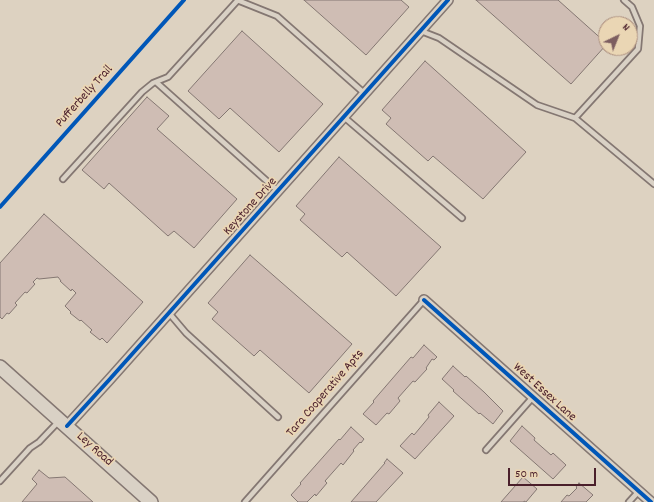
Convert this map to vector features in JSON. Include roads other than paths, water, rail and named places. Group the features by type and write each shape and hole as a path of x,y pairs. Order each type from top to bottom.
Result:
{"main road":[{"name":"Ley Road","path":"0,367 151,502"}],"street":[{"name":"Keystone Drive","path":"63,423 114,375 448,0"},
{"name":"West Essex Lane","path":"424,300 651,502"}],"lane":[{"path":"63,179 142,92 156,82 168,77 237,0 277,16 364,93"},
{"path":"575,118 638,49 640,26 632,7 624,0"},
{"path":"421,31 439,38 538,105 575,118 654,184"},
{"path":"156,82 278,191"},
{"path":"344,117 462,218"},
{"name":"Tara Cooperative Apts","path":"245,502 424,300"},
{"path":"169,313 186,333 278,417"},
{"path":"486,450 533,397"},
{"path":"0,481 30,448 63,423"},
{"path":"629,502 639,491"}]}
